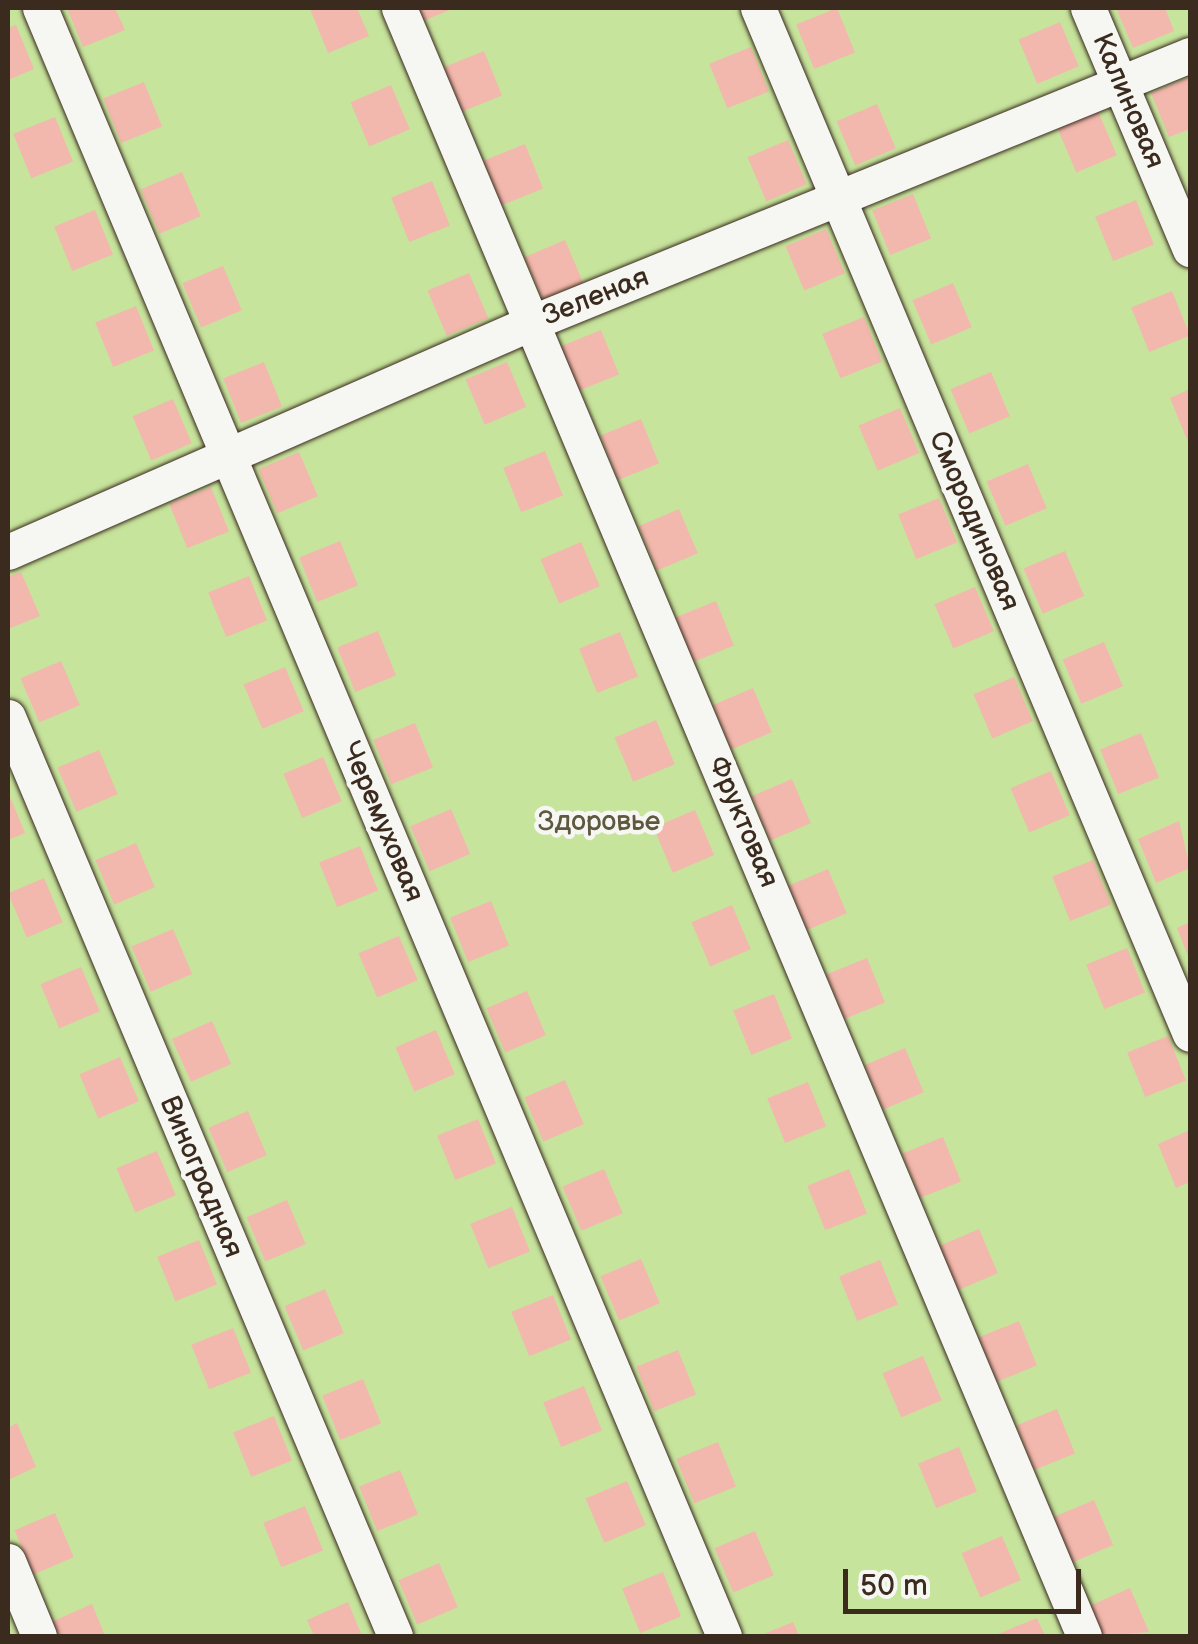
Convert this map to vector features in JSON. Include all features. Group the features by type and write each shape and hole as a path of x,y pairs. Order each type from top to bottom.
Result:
{"street":[{"name":"Черемуховая","path":"40,8 724,1636"},
{"name":"Фруктовая","path":"398,8 1084,1636"},
{"name":"Смородиновая","path":"758,8 1190,1034"},
{"name":"Калиновая","path":"1088,8 1190,249"},
{"name":"Зеленая","path":"8,552 230,459 533,322 1122,86 1190,55"},
{"name":"Виноградная","path":"8,718 395,1636"},
{"path":"8,1561 39,1636"}],"green space":[{"name":"Здоровье","path":"8,8 1190,8 1190,1636 8,1636"}],"building":[{"path":"67,8 115,8 125,30 83,47"},
{"path":"357,8 369,36 328,53 310,9"},
{"path":"417,8 455,8 423,21"},
{"path":"837,8 855,53 814,69 796,24"},
{"path":"1116,8 1165,8 1174,31 1133,48"},
{"path":"1060,22 1079,66 1037,84 1019,40"},
{"path":"16,25 34,69 8,80 8,28"},
{"path":"751,47 769,92 727,108 709,64"},
{"path":"484,51 502,96 461,112 443,67"},
{"path":"1190,77 1190,129 1169,137 1151,93"},
{"path":"144,82 162,127 121,143 103,98"},
{"path":"391,85 410,129 369,146 350,102"},
{"path":"877,104 896,148 855,165 836,121"},
{"path":"1098,111 1117,155 1076,172 1057,128"},
{"path":"55,117 73,162 31,178 13,134"},
{"path":"788,140 807,184 766,201 747,157"},
{"path":"525,144 543,189 501,205 483,161"},
{"path":"182,172 201,216 159,234 141,190"},
{"path":"432,181 450,226 409,242 391,197"},
{"path":"913,194 931,239 890,255 872,210"},
{"path":"1136,200 1154,245 1113,261 1095,216"},
{"path":"95,210 113,255 72,271 54,226"},
{"path":"826,229 845,273 804,290 785,246"},
{"path":"565,240 584,284 543,301 524,257"},
{"path":"223,266 242,310 201,327 182,283"},
{"path":"469,273 488,318 447,336 428,291"},
{"path":"953,283 972,327 931,344 912,300"},
{"path":"1172,291 1190,336 1149,352 1131,307"},
{"path":"136,306 154,351 113,367 95,322"},
{"path":"864,317 882,362 840,378 822,334"},
{"path":"601,330 619,375 578,391 560,346"},
{"path":"264,362 282,407 241,423 223,378"},
{"path":"507,362 526,407 485,425 466,380"},
{"path":"991,372 1010,416 969,433 950,389"},
{"path":"1190,389 1190,447 1170,398"},
{"path":"173,399 192,443 151,460 132,416"},
{"path":"900,408 919,453 878,471 859,426"},
{"path":"641,419 659,464 618,480 600,435"},
{"path":"545,451 563,496 521,512 503,468"},
{"path":"299,452 318,496 277,513 258,469"},
{"path":"1028,464 1047,508 1005,526 987,482"},
{"path":"211,487 229,532 187,548 169,504"},
{"path":"939,498 957,543 916,559 898,514"},
{"path":"679,509 698,553 657,570 638,526"},
{"path":"340,541 358,586 317,602 299,557"},
{"path":"581,542 600,586 559,603 540,559"},
{"path":"1065,551 1084,596 1043,614 1024,569"},
{"path":"21,572 40,616 8,629 8,577"},
{"path":"249,576 267,621 226,637 208,592"},
{"path":"975,587 994,631 953,648 934,604"},
{"path":"716,601 734,646 693,662 675,617"},
{"path":"378,631 396,676 355,692 337,647"},
{"path":"620,632 638,677 597,693 579,648"},
{"path":"1104,642 1123,686 1081,704 1063,660"},
{"path":"61,661 80,705 39,722 20,678"},
{"path":"285,667 304,711 262,729 244,685"},
{"path":"1014,677 1033,721 992,738 973,694"},
{"path":"753,688 772,732 731,749 712,705"},
{"path":"656,720 675,764 633,782 615,738"},
{"path":"415,723 433,768 391,784 373,740"},
{"path":"1141,733 1159,778 1118,794 1100,749"},
{"path":"99,750 118,794 76,812 58,768"},
{"path":"323,757 342,801 302,818 283,774"},
{"path":"1051,771 1070,815 1029,832 1010,788"},
{"path":"792,779 811,823 770,840 751,796"},
{"path":"8,792 25,833 8,840"},
{"path":"451,809 470,854 430,871 410,826"},
{"path":"695,810 714,855 673,873 654,828"},
{"path":"1179,821 1190,868 1156,883 1138,839"},
{"path":"136,843 155,887 114,904 95,860"},
{"path":"360,846 378,891 337,907 319,862"},
{"path":"1093,860 1111,905 1070,921 1052,876"},
{"path":"828,869 847,913 807,930 788,886"},
{"path":"44,878 63,922 27,937 8,893"},
{"path":"491,901 509,946 468,962 450,917"},
{"path":"732,905 751,949 710,966 691,922"},
{"path":"1190,922 1190,961 1177,928"},
{"path":"173,929 192,974 151,992 132,947"},
{"path":"399,936 418,980 377,997 358,953"},
{"path":"1127,948 1145,993 1104,1009 1086,964"},
{"path":"867,958 885,1003 844,1019 826,974"},
{"path":"81,967 100,1011 59,1028 40,984"},
{"path":"527,991 546,1035 505,1052 486,1008"},
{"path":"774,994 792,1039 751,1055 733,1010"},
{"path":"212,1021 231,1064 191,1082 172,1039"},
{"path":"436,1030 455,1074 414,1091 395,1047"},
{"path":"1168,1036 1186,1081 1145,1097 1127,1052"},
{"path":"905,1048 924,1092 883,1109 864,1065"},
{"path":"120,1057 139,1101 98,1118 79,1074"},
{"path":"565,1080 584,1124 543,1141 524,1097"},
{"path":"808,1082 826,1127 785,1143 767,1098"},
{"path":"248,1111 267,1155 227,1172 208,1128"},
{"path":"478,1119 496,1164 455,1180 437,1135"},
{"path":"1190,1130 1190,1182 1176,1188 1158,1144"},
{"path":"943,1137 961,1182 920,1198 902,1153"},
{"path":"157,1151 176,1195 135,1212 116,1168"},
{"path":"604,1169 623,1213 581,1231 563,1187"},
{"path":"849,1169 867,1214 825,1230 807,1186"},
{"path":"287,1200 306,1244 265,1261 246,1217"},
{"path":"512,1207 530,1252 488,1268 470,1224"},
{"path":"979,1229 998,1273 957,1290 938,1246"},
{"path":"199,1240 217,1285 175,1301 157,1257"},
{"path":"641,1259 660,1303 619,1320 600,1276"},
{"path":"880,1260 898,1305 857,1321 839,1276"},
{"path":"325,1289 344,1333 303,1350 284,1306"},
{"path":"553,1295 571,1340 529,1356 511,1312"},
{"path":"1019,1321 1037,1366 996,1382 978,1337"},
{"path":"233,1328 251,1373 209,1389 191,1345"},
{"path":"678,1350 696,1395 654,1411 636,1367"},
{"path":"923,1356 942,1400 901,1417 882,1373"},
{"path":"363,1379 381,1424 340,1440 322,1395"},
{"path":"584,1386 602,1431 561,1447 543,1402"},
{"path":"1057,1409 1075,1454 1034,1470 1016,1425"},
{"path":"274,1416 292,1461 251,1477 233,1432"},
{"path":"17,1423 36,1467 8,1480 8,1428"},
{"path":"718,1442 736,1487 694,1503 676,1459"},
{"path":"959,1447 977,1492 936,1508 918,1463"},
{"path":"400,1470 418,1515 377,1531 359,1486"},
{"path":"627,1481 646,1525 604,1543 586,1499"},
{"path":"1094,1500 1113,1545 1072,1563 1053,1518"},
{"path":"305,1506 323,1551 281,1567 263,1523"},
{"path":"55,1513 74,1557 33,1574 14,1530"},
{"path":"755,1531 774,1575 733,1592 714,1548"},
{"path":"1002,1536 1021,1580 980,1597 961,1553"},
{"path":"439,1563 458,1607 417,1624 398,1580"},
{"path":"663,1572 681,1617 640,1633 622,1588"},
{"path":"1130,1588 1149,1632 1102,1636 1089,1606"},
{"path":"348,1602 362,1636 314,1636 307,1620"},
{"path":"92,1604 105,1636 57,1636 51,1622"},
{"path":"1037,1618 1045,1636 993,1636"},
{"path":"793,1622 799,1636 759,1636"}]}
